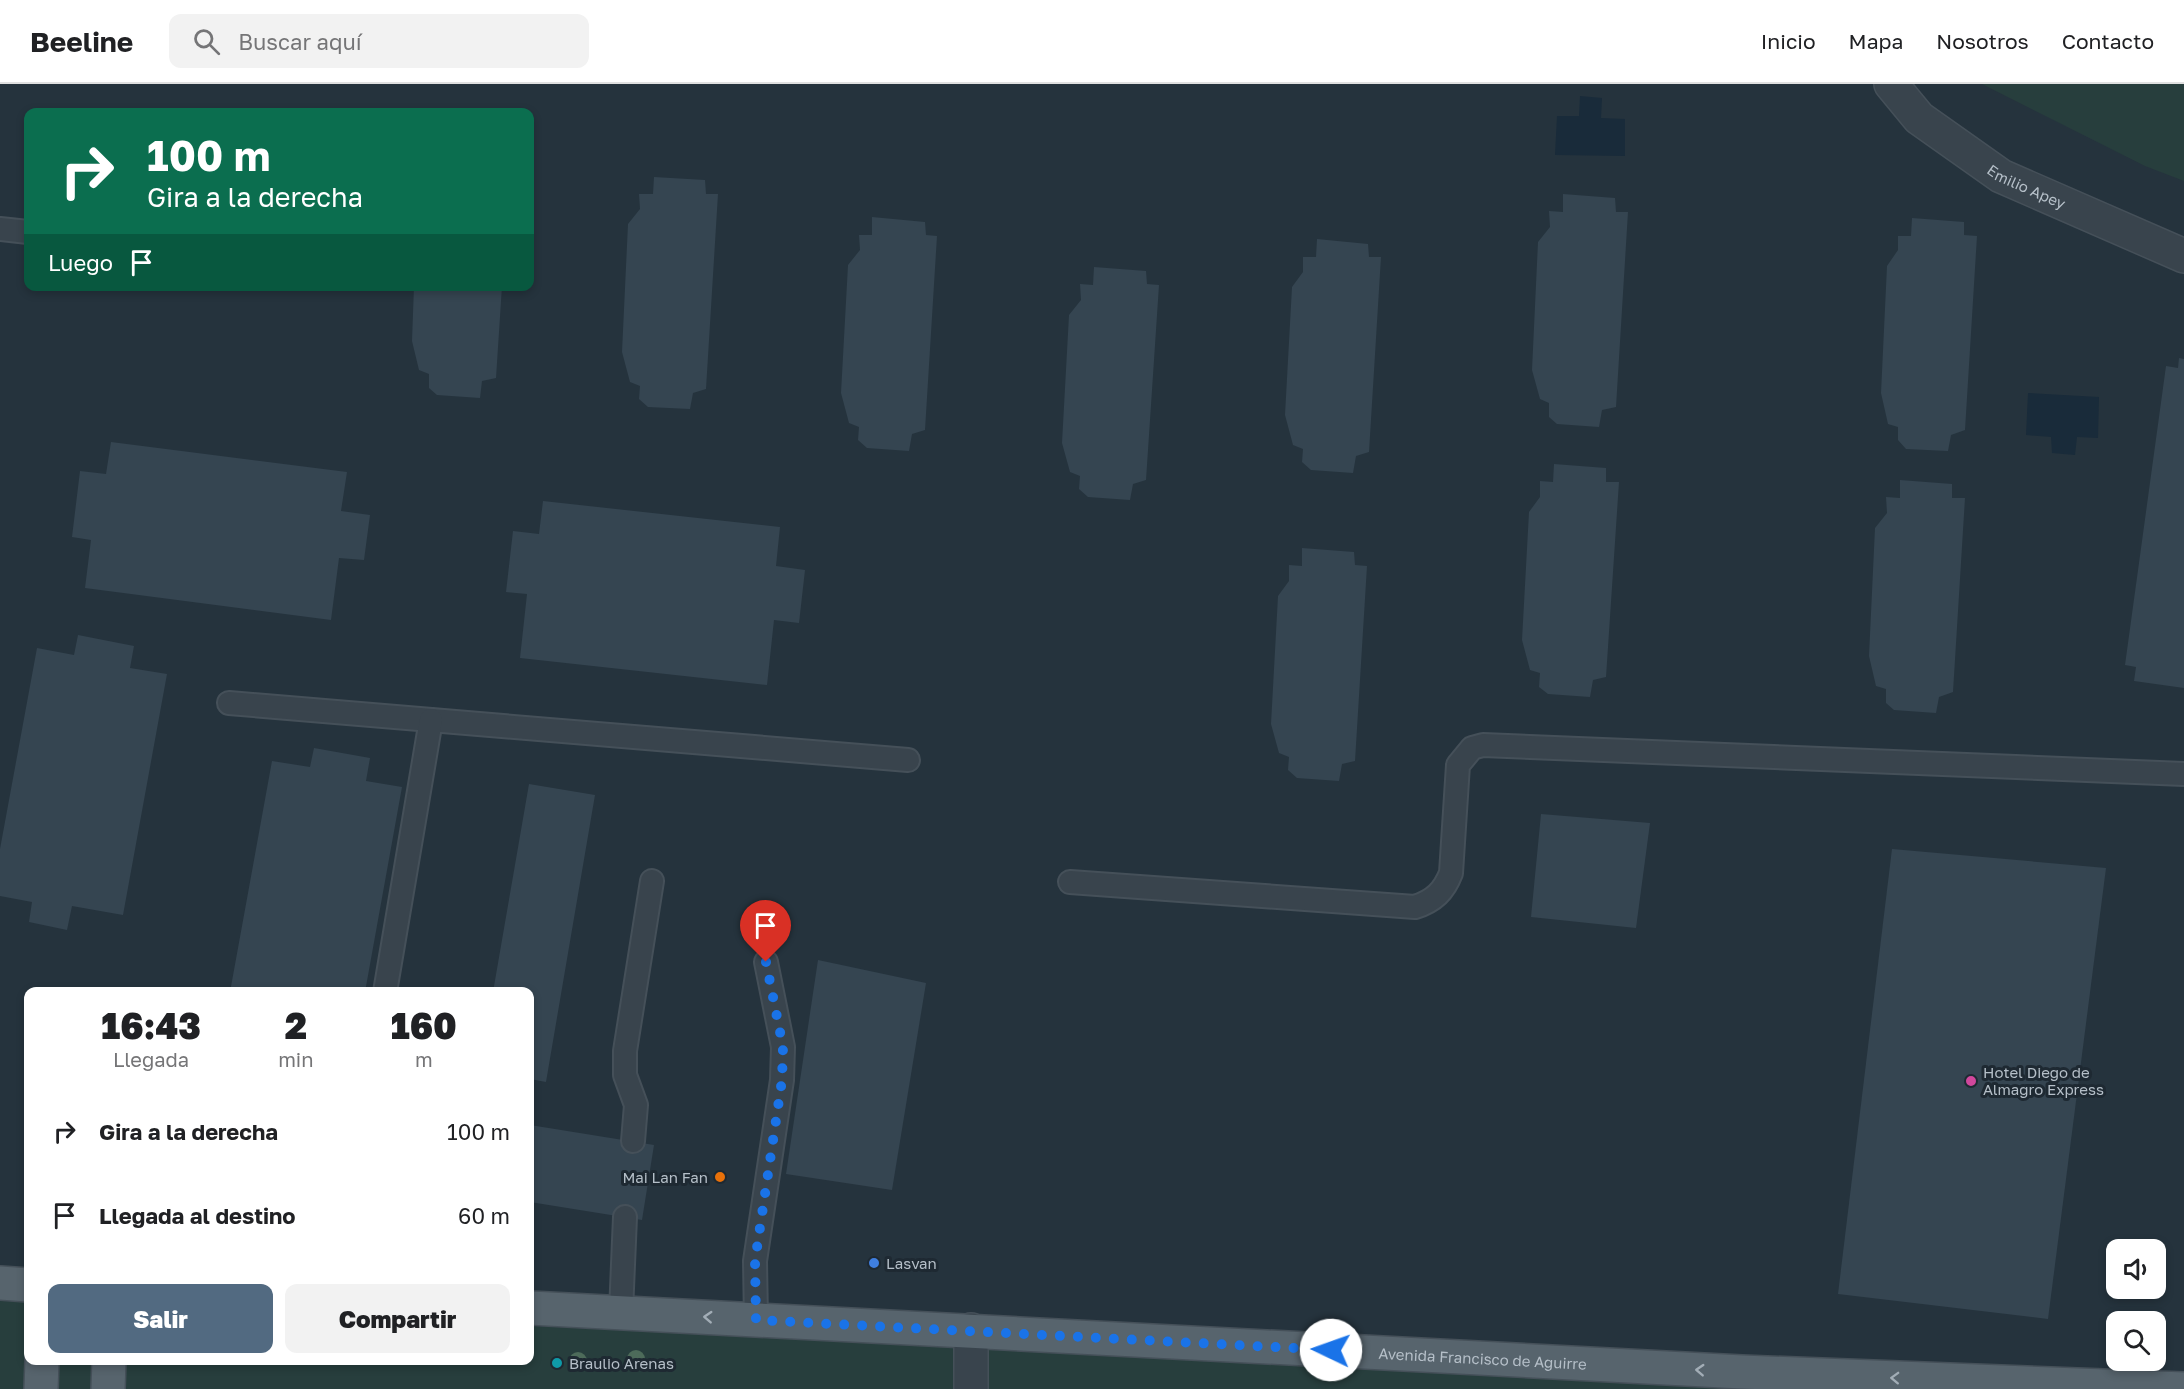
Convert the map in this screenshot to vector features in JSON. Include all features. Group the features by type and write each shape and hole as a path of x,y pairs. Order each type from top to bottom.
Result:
{"main road":[{"path":"0,1283 24,1285"},
{"name":"Avenida Francisco de Aguirre","path":"534,1308 971,1330 1743,1381 2184,1389"},
{"path":"41,1389 42,1365"},
{"path":"108,1389 109,1365"}],"street":[{"name":"Emilio Apey","path":"1891,84 1920,117 2001,176 2184,256"},
{"path":"971,1330 971,1389"}],"lane":[{"path":"0,229 24,232"},
{"path":"229,703 908,760"},
{"path":"386,987 431,720"},
{"path":"1070,882 1415,907 1438,895 1446,885 1450,873 1458,765 1472,748 1483,745 2184,774"},
{"path":"633,1142 636,1105 625,1075 625,1051 652,881"},
{"path":"756,1320 755,1261 781,1091 783,1047 766,962"},
{"path":"621,1312 625,1217"}],"green space":[{"path":"1982,84 2184,84 2184,181 2145,166"},
{"path":"0,1301 24,1302 24,1365 534,1365 534,1326 1837,1389 0,1389"}],"water":[{"path":"1580,96 1602,98 1601,118 1625,119 1625,156 1555,155 1557,116 1579,116"},
{"path":"2028,393 2099,397 2098,438 2077,437 2075,455 2052,453 2051,437 2026,435"}],"building":[{"path":"654,177 705,180 706,194 718,194 706,389 693,393 690,409 648,407 639,399 640,386 630,382 622,352 628,224 640,209 639,194 653,194"},
{"path":"1563,194 1615,198 1616,212 1628,212 1616,407 1602,410 1599,427 1557,424 1549,417 1549,403 1540,399 1532,370 1538,242 1550,227 1549,211 1563,212"},
{"path":"872,217 925,222 926,235 937,236 925,430 912,434 909,451 867,448 858,440 859,427 849,423 841,393 848,265 860,250 859,235 872,235"},
{"path":"1912,218 1964,222 1964,235 1977,236 1965,430 1951,435 1948,451 1906,449 1898,440 1898,427 1888,424 1881,393 1887,266 1898,250 1898,236 1911,236"},
{"path":"1317,239 1368,244 1369,257 1381,257 1369,452 1356,456 1353,473 1311,470 1302,462 1303,449 1293,445 1285,415 1292,287 1303,272 1303,257 1316,257"},
{"path":"1094,267 1146,271 1147,284 1159,285 1146,480 1133,484 1130,500 1088,497 1079,489 1080,476 1070,472 1062,443 1069,315 1081,300 1080,284 1093,285"},
{"path":"414,291 502,291 496,378 482,381 480,398 437,395 429,388 429,374 419,370 412,341"},
{"path":"2179,358 2184,359 2184,688 2134,681 2136,667 2125,665 2166,366 2178,368"},
{"path":"111,442 347,472 341,511 370,515 364,560 339,558 331,620 85,588 91,540 72,537 80,471 106,474"},
{"path":"1554,464 1606,468 1606,482 1619,482 1606,677 1593,680 1590,697 1548,694 1539,687 1540,673 1530,670 1522,640 1529,512 1540,497 1540,481 1553,482"},
{"path":"1900,480 1952,484 1952,498 1965,498 1953,692 1939,697 1936,713 1894,710 1886,703 1886,689 1876,686 1869,656 1875,528 1887,513 1886,497 1900,498"},
{"path":"543,501 780,527 776,566 805,570 799,623 774,620 767,685 520,658 527,594 506,592 513,531 539,534"},
{"path":"1302,548 1354,552 1355,565 1367,566 1355,761 1342,764 1339,781 1297,778 1288,770 1289,757 1279,753 1271,724 1278,596 1289,581 1289,565 1302,566"},
{"path":"78,635 134,646 130,668 167,674 123,915 72,906 67,930 29,922 32,902 0,896 0,849 37,648 74,655"},
{"path":"314,748 370,758 366,781 402,787 366,987 231,987 272,761 310,767"},
{"path":"529,784 595,795 546,1082 534,1080 534,987 494,987"},
{"path":"1541,814 1650,823 1636,928 1531,917"},
{"name":"Hotel Diego de Almagro Express","path":"1892,849 2106,868 2048,1319 1838,1294"},
{"path":"818,960 926,983 892,1190 786,1174"},
{"path":"534,1126 654,1145 642,1220 534,1203"}],"place":[{"name":"Hotel Diego de Almagro Express","path":"1971,1081"},
{"name":"Mai Lan Fan","path":"720,1177"},
{"name":"Lasvan","path":"874,1263"},
{"name":"Braulio Arenas","path":"557,1363"}],"route":[{"path":"766,962 783,1047 782,1080 755,1261 756,1320 1331,1350"}]}
